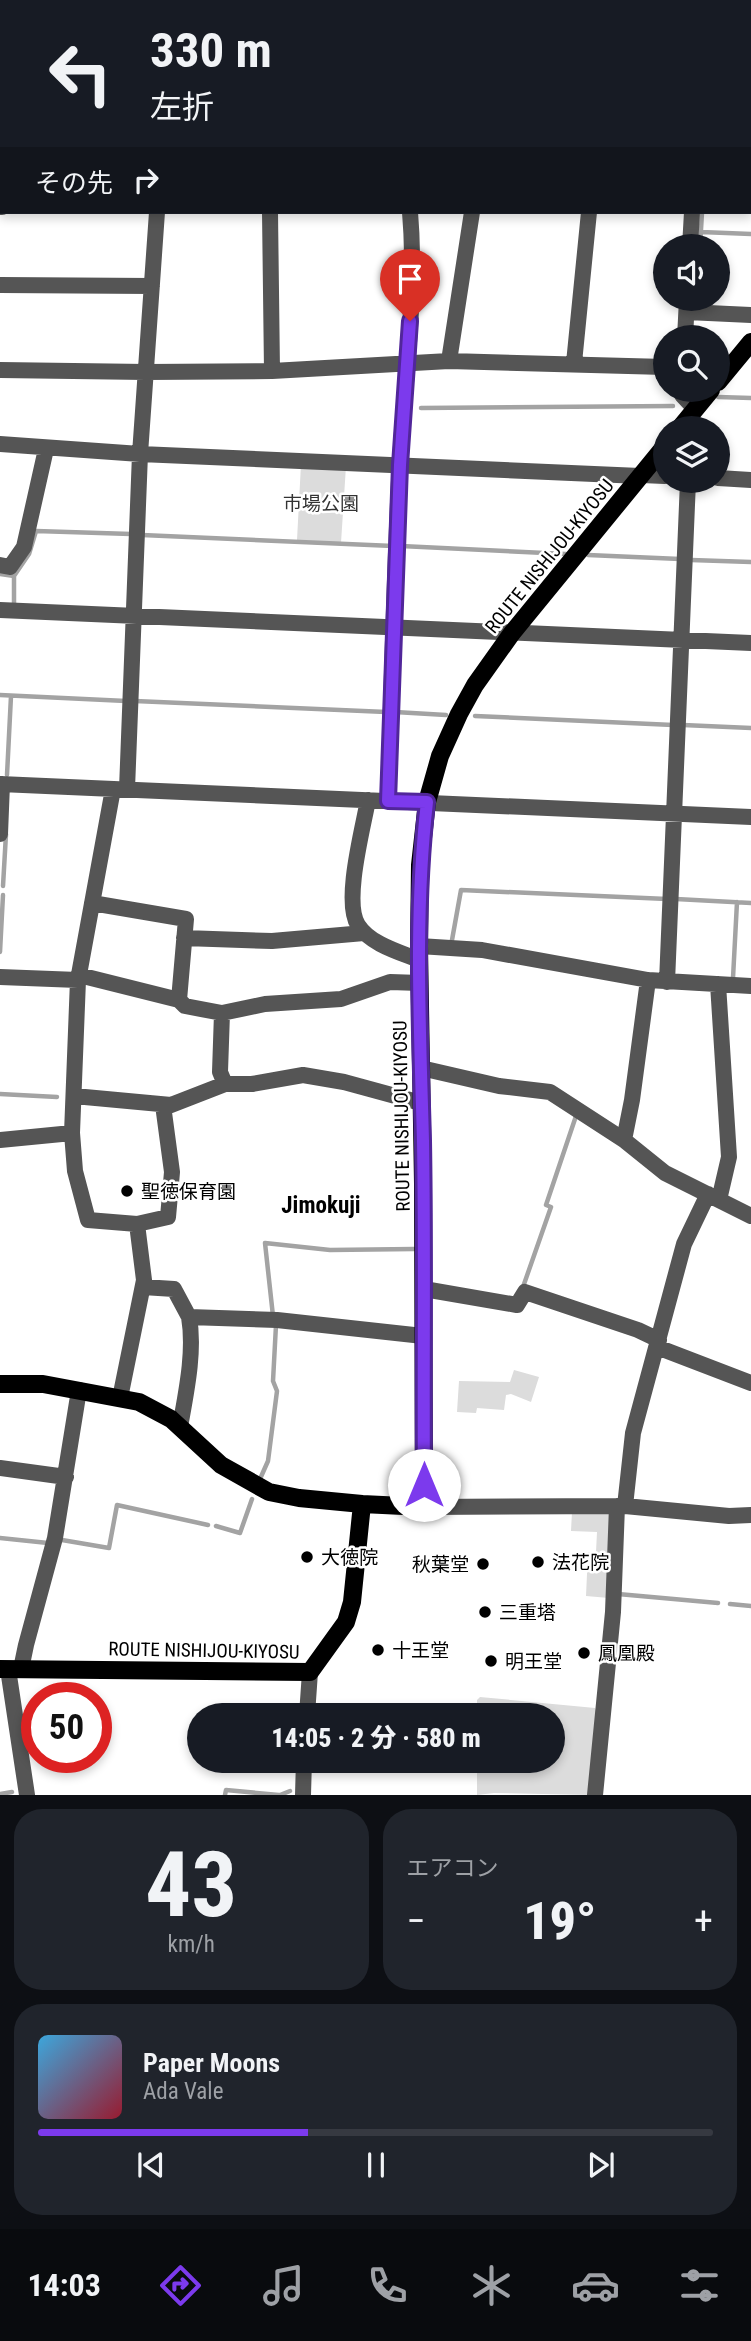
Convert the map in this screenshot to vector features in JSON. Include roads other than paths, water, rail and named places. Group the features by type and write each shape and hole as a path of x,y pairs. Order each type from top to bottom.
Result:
{"main road":[{"path":"730,367 751,342"},
{"name":"ROUTE NISHIJOU-KIYOSU","path":"424,1507 419,953 420,864 427,802 440,756 458,714 475,685 512,633 653,461"},
{"path":"0,1384 43,1384 147,1405 171,1419 221,1465 269,1492 299,1498 424,1507"},
{"name":"ROUTE NISHIJOU-KIYOSU","path":"10,1669 310,1672 346,1622 352,1602 362,1504"}],"street":[{"path":"157,214 120,789 79,977 72,1133 75,1171 88,1220 137,1224 168,1217 172,1172 163,1105"},
{"path":"270,214 272,371"},
{"path":"388,801 400,465 411,300 410,214"},
{"path":"449,360 472,214"},
{"path":"574,363 589,214"},
{"path":"691,234 692,214"},
{"path":"0,285 152,286"},
{"path":"723,311 751,315"},
{"path":"0,370 272,371 449,360 653,366"},
{"path":"0,444 140,454 653,476"},
{"path":"0,565 9,567 24,547 47,449"},
{"path":"730,479 751,480"},
{"path":"667,982 688,493"},
{"path":"0,610 751,643"},
{"path":"0,834 1,784 751,817"},
{"path":"368,800 352,890 354,916 364,933 393,950 419,953 482,950 648,980 751,986"},
{"path":"93,903 186,919 179,1000"},
{"path":"184,938 272,941 364,933"},
{"path":"392,982 393,950"},
{"path":"0,977 79,977 179,1000 186,1006 222,1013 265,1004 341,999 392,982 420,983"},
{"path":"624,1140 648,980"},
{"path":"595,1795 621,1506 633,1433 684,1244 714,1197 729,1157 718,984"},
{"path":"222,1013 220,1072 225,1084"},
{"path":"421,1068 499,1086 550,1092 624,1140 665,1173 751,1216"},
{"path":"74,1096 171,1105 225,1084 252,1084 303,1075 344,1082 421,1103"},
{"path":"0,1140 72,1133"},
{"path":"120,1398 144,1287 137,1224"},
{"path":"144,1287 174,1289 189,1317 191,1328 186,1396 180,1427"},
{"path":"424,1289 517,1305 525,1292 638,1330 658,1343 751,1383"},
{"path":"189,1317 277,1320 423,1336"},
{"path":"27,1795 10,1669 26,1644 55,1538 79,1390"},
{"path":"0,1468 66,1477"},
{"path":"424,1507 621,1506 729,1516 751,1515"},
{"path":"307,1703 310,1672"},
{"path":"303,1795 304,1773"}],"waterway":[{"path":"701,234 702,214"},
{"path":"701,232 751,234"},
{"path":"730,397 751,398"},
{"path":"421,408 673,406"},
{"path":"14,576 29,554 36,531 131,534"},
{"path":"142,535 393,546"},
{"path":"401,546 566,554"},
{"path":"588,555 680,559"},
{"path":"691,560 751,562"},
{"path":"0,574 14,576 14,605"},
{"path":"0,695 126,701"},
{"path":"7,775 11,696"},
{"path":"135,701 386,712"},
{"path":"395,712 446,715"},
{"path":"475,716 673,725"},
{"path":"683,725 751,728"},
{"path":"3,886 6,834"},
{"path":"452,940 461,890 667,899"},
{"path":"0,952 3,895"},
{"path":"676,899 751,903"},
{"path":"733,978 737,902"},
{"path":"0,1094 57,1097"},
{"path":"523,1287 551,1207 546,1205 576,1116"},
{"path":"273,1316 265,1243 330,1250 414,1249"},
{"path":"260,1479 268,1461 277,1391 273,1381 276,1325"},
{"path":"216,1526 240,1533 252,1499"},
{"path":"62,1540 109,1548 117,1505 208,1525"},
{"path":"0,1538 48,1543"},
{"path":"618,1594 718,1603"},
{"path":"730,1604 751,1606"},
{"path":"225,1795 226,1790 279,1795"},
{"path":"280,1795 290,1791"},
{"path":"0,1794 12,1792"}],"place":[{"name":"聖徳保育園","path":"127,1191"},
{"name":"大徳院","path":"307,1557"},
{"name":"法花院","path":"538,1562"},
{"name":"秋葉堂","path":"483,1564"},
{"name":"三重塔","path":"485,1612"},
{"name":"十王堂","path":"378,1650"},
{"name":"鳳凰殿","path":"584,1653"},
{"name":"明王堂","path":"491,1661"}],"district":[{"name":"Jimokuji","path":"321,1205"}],"park label":[{"name":"市場公園","path":"321,503"}]}
